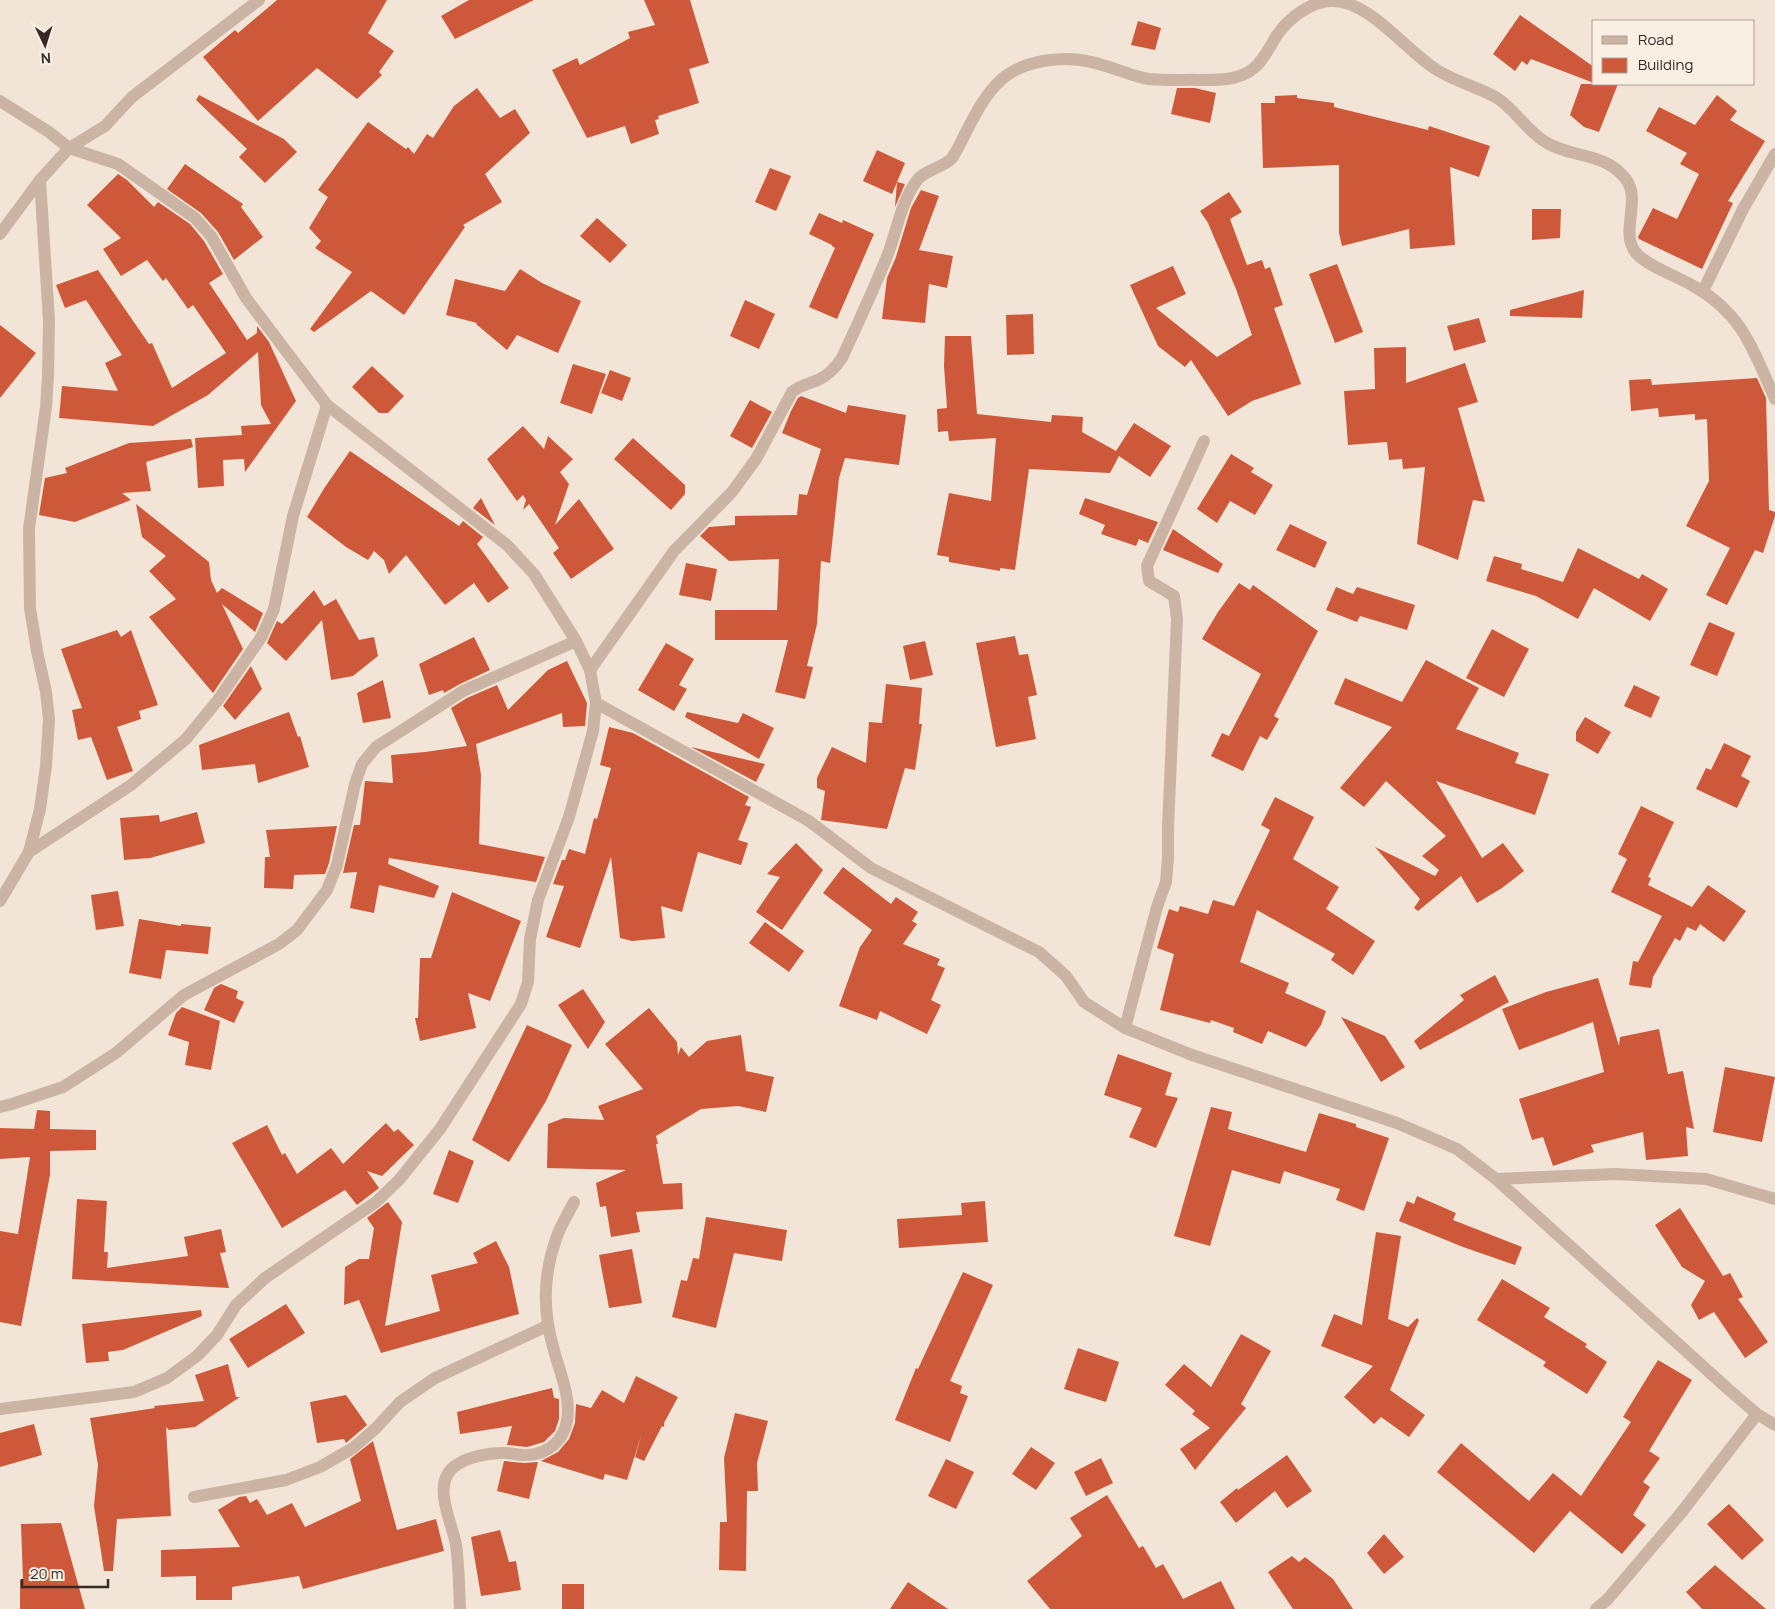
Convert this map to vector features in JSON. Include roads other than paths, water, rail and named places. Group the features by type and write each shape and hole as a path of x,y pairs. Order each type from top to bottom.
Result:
{"street":[{"path":"0,234 40,180 69,148 105,126 132,97 259,0"},
{"path":"590,670 674,551 732,492 756,460 792,392 800,386 826,376 842,358 887,257 909,194 920,177 950,160 980,106 1001,80 1018,68 1042,62 1065,59 1089,61 1147,78 1166,80 1223,79 1239,76 1253,70 1279,32 1295,16 1311,6 1330,0 1350,3 1368,13 1436,70 1454,80 1495,97 1511,108 1536,135 1548,144 1594,157 1618,170 1628,181 1632,192 1630,239 1635,252 1648,263 1703,291 1734,316 1748,336 1775,399"},
{"path":"0,102 49,132 69,148 118,164 195,218 211,236 246,298 327,405 507,545 534,574 576,642 590,670 596,703 593,731 569,817 538,900 530,938 528,982 521,1004 440,1129 399,1180 376,1202 266,1278 236,1305 217,1335 197,1356 167,1378 134,1392 0,1410"},
{"path":"1703,291 1743,210 1775,154"},
{"path":"0,901 29,852 40,809 46,766 49,719 46,692 30,608 29,529 46,407 48,376 49,321 40,180"},
{"path":"29,852 130,785 186,739 218,700 262,636 274,609 293,516 327,405"},
{"path":"1125,1028 1157,907 1166,882 1168,859 1178,618 1174,596 1149,581 1147,566 1204,440"},
{"path":"0,1107 63,1086 116,1053 184,995 279,944 297,930 327,890 337,865 355,784 362,764 376,747 463,691 576,642"},
{"path":"596,703 809,821 871,868 1039,952 1066,976 1084,1002 1125,1028 1192,1054 1397,1124 1457,1149 1496,1179 1720,1383 1757,1414 1775,1425"},
{"path":"1496,1179 1616,1174 1706,1179 1775,1199"},
{"path":"460,1609 456,1545 446,1510 444,1489 447,1474 458,1464 482,1455 502,1453 528,1455 547,1450 560,1440 567,1420 567,1397 547,1326 545,1282 556,1238 574,1202"},
{"path":"194,1497 286,1480 320,1467 353,1448 376,1428 400,1402 435,1378 547,1326"},
{"path":"1596,1609 1607,1600 1681,1513 1757,1414"}]}
